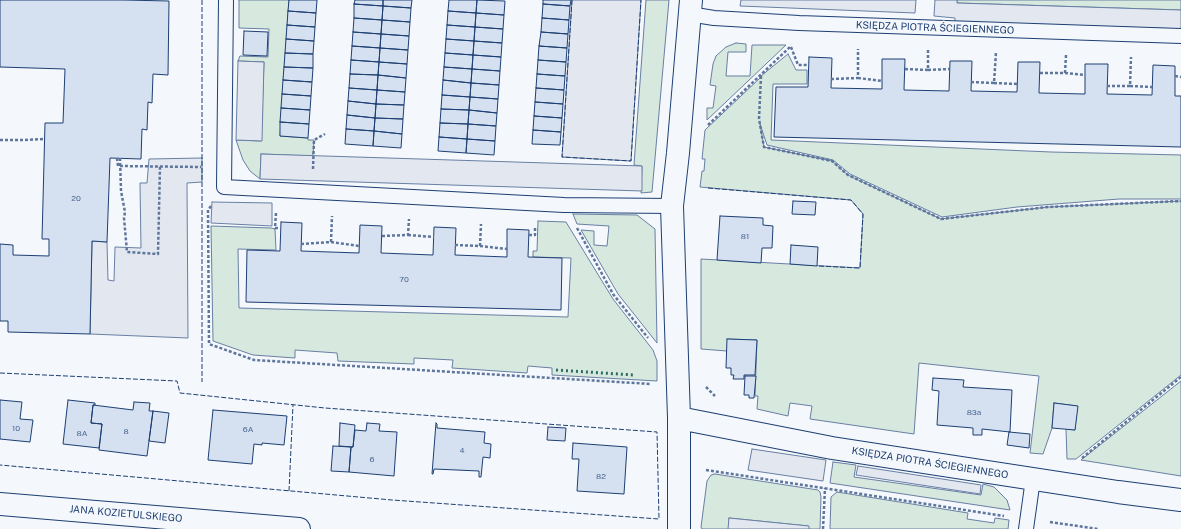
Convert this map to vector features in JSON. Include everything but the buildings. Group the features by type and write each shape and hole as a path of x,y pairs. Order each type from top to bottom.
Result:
{"street":[{"name":"KSIĘDZA PIOTRA ŚCIEGIENNEGO","path":"679,529 679,418 672,206 678,153 690,7"},
{"name":"KSIĘDZA PIOTRA ŚCIEGIENNEGO","path":"679,418 832,448 1118,492 1181,500"},
{"name":"JANA KOZIETULSKIEGO","path":"0,504 299,529"}],"lane":[{"path":"226,0 224,187 564,205 672,206"},
{"name":"KSIĘDZA PIOTRA ŚCIEGIENNEGO","path":"690,7 714,18 1181,36"},
{"path":"1027,524 1033,479"}],"path":[{"path":"678,153 796,42 799,22"},
{"path":"858,44 858,78"},
{"path":"928,46 928,70"},
{"path":"791,47 798,65 808,65"},
{"path":"994,83 997,48"},
{"path":"1065,73 1066,50"},
{"path":"1130,86 1131,52"},
{"path":"905,69 949,69"},
{"path":"1040,73 1085,75"},
{"path":"761,76 760,119 764,147 832,161 848,175 941,220 1048,207 1181,201"},
{"path":"1175,76 1181,77"},
{"path":"831,79 858,78 882,81"},
{"path":"971,82 1017,84"},
{"path":"1107,86 1152,87"},
{"path":"313,155 314,140 325,134"},
{"path":"0,140 44,139"},
{"path":"160,166 158,254 127,252 124,218 125,212 121,191 119,158 118,166 160,166 224,168"},
{"path":"224,187 208,210 209,344 254,360 658,385"},
{"path":"564,205 613,294 651,342"},
{"path":"276,208 275,228 280,228"},
{"path":"331,242 332,210"},
{"path":"408,236 410,213"},
{"path":"480,246 481,223"},
{"path":"382,236 434,237"},
{"path":"301,244 331,242 359,246"},
{"path":"455,245 507,249"},
{"path":"1078,461 1181,378"},
{"path":"703,384 717,398"},
{"path":"679,465 825,488 1027,524 1045,521 1098,529"},
{"path":"823,529 825,488"}],"shaded area":[{"path":"239,0 289,0 280,136 308,138 308,140 314,140 313,155 311,156 261,154 260,179 250,171 243,160 236,140 261,141 264,62 238,61 240,56 268,57 269,29 239,28"},
{"path":"572,0 641,0 631,161 562,157"},
{"path":"646,0 669,0 652,192 641,193 642,166 634,165"},
{"path":"741,0 916,0 915,13 740,6"},
{"path":"935,0 957,0 957,3 1181,10 1181,29 955,22 955,18 934,16"},
{"path":"957,0 1181,0 1181,10 957,3"},
{"path":"736,43 746,44 746,52 728,52 726,76 750,76 752,45 786,45 707,120 707,108 713,108 716,86 710,85 713,64 716,56 726,47"},
{"path":"788,54 796,70 807,70 807,84 773,84 771,140 1051,152 1181,155 1181,199 1119,199 1017,207 942,217 850,174 833,160 767,145 760,124 764,147 832,161 848,175 941,219 1048,207 1181,201 1181,375 1076,459 1067,459 1066,429 1075,430 1077,406 1054,403 1052,428 1043,454 1030,453 1039,376 919,363 914,434 810,419 812,406 790,403 788,416 757,409 758,396 755,396 757,340 728,339 727,351 701,349 701,259 860,268 863,214 851,200 700,187 702,171 704,171 705,159 702,159 705,130 761,76"},
{"path":"238,61 264,62 262,141 236,140"},
{"path":"261,154 642,166 642,191 260,179"},
{"path":"202,158 202,182 187,183 188,338 90,334 92,241 107,242 108,280 114,281 115,247 141,248 140,183 147,183 149,159"},
{"path":"212,202 272,203 272,226 211,223"},
{"path":"573,214 637,215 655,229 657,343 618,294 581,230 594,231 594,245 607,246 609,226 577,224"},
{"path":"538,221 566,222 613,299 653,350 657,361 657,381 552,375 552,368 528,366 527,373 452,368 453,360 414,358 414,364 338,361 337,353 295,350 295,358 253,355 213,341 211,226 275,229 276,250 238,249 239,308 568,317 571,258 533,257 533,251 537,251"},
{"path":"1181,381 1181,476 1081,460"},
{"path":"752,449 826,460 823,481 748,470"},
{"path":"833,462 856,465 854,477 981,495 983,484 994,487 1007,500 1010,510 830,483"},
{"path":"858,466 981,485 980,494 856,475"},
{"path":"715,474 818,490 821,497 820,529 809,529 808,526 729,518 729,529 702,529 701,527 707,481 711,475"},
{"path":"837,492 968,513 967,519 994,523 995,518 1009,520 1008,529 830,529 831,497"},
{"path":"729,518 809,526 809,529 728,529"}],"hedge":[{"path":"556,370 634,375"}],"fence":[{"path":"202,0 202,382"},
{"path":"572,0 562,157 631,161 641,0"},
{"path":"708,188 851,200 863,214 860,268 818,266"},
{"path":"0,373 177,381 180,393 325,408 657,432 659,519 392,500 0,465"},
{"path":"289,491 293,405"}]}
